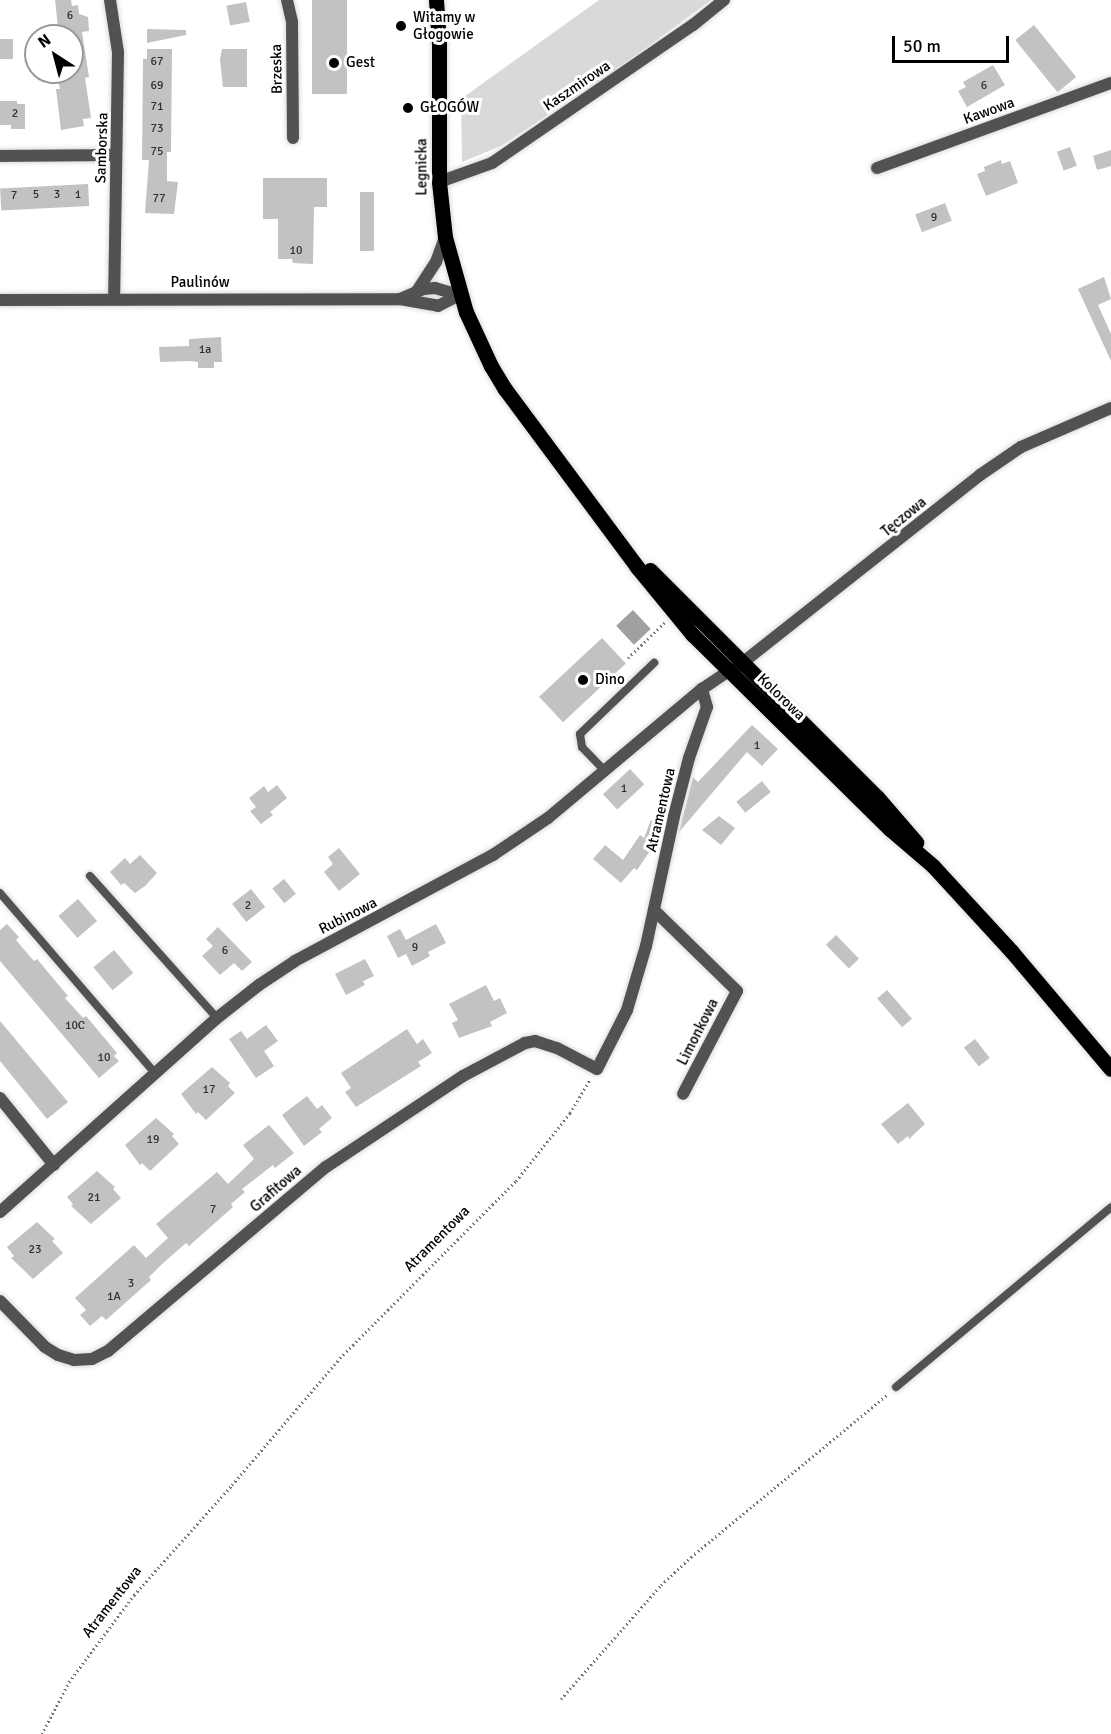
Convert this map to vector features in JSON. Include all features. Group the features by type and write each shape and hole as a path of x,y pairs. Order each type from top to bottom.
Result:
{"main road":[{"name":"Legnicka","path":"436,0 440,44 439,182 445,237 460,295"},
{"name":"Kolorowa","path":"460,295 477,339 505,389 536,434 675,614 729,671 890,829 933,866 1012,952 1111,1069"},
{"name":"Kolorowa","path":"619,540 877,797 915,840 933,866"}],"street":[{"name":"Samborska","path":"111,0 118,52 114,298"},
{"name":"Brzeska","path":"287,0 292,22 293,138"},
{"name":"Kaszmirowa","path":"439,182 492,163 693,25 724,0"},
{"name":"Kawowa","path":"877,168 1111,83"},
{"path":"0,156 116,155"},
{"path":"417,291 436,262 445,237"},
{"name":"Paulinów","path":"400,299 417,291 435,288 460,295"},
{"name":"Paulinów","path":"0,300 400,299 438,306 460,295"},
{"name":"Tęczowa","path":"729,671 744,662 980,475 1021,447 1111,408"},
{"name":"Rubinowa","path":"0,1212 217,1018 295,961 493,855 548,818 702,689 729,671"},
{"name":"Atramentowa","path":"597,1070 627,1010 654,910 689,758 707,707 702,689"},
{"name":"Limonkowa","path":"654,910 736,991 683,1094"},
{"name":"Grafitowa","path":"0,1300 45,1347 58,1355 74,1360 92,1359 108,1351 326,1167 455,1080 525,1042 535,1041 557,1048 597,1070"},
{"path":"0,1098 54,1165"}],"lane":[{"path":"605,771 582,747 580,734 654,663"},
{"path":"90,876 217,1018"},
{"path":"0,893 155,1073"},
{"path":"896,1387 1111,1207"}],"path":[{"path":"628,658 666,621"},
{"name":"Atramentowa","path":"42,1734 69,1682 134,1595 232,1485 340,1358 516,1180 570,1113 597,1070"},
{"path":"561,1699 653,1594 691,1557 896,1387"}],"shaded area":[{"path":"599,0 711,0 616,70 501,146 462,162 461,99"},
{"path":"633,610 651,629 634,645 616,626"}],"building":[{"path":"55,0 71,0 72,6 78,5 79,14 88,17 89,31 84,32 84,24 58,24"},
{"path":"312,0 347,0 347,94 312,94"},
{"path":"246,2 250,22 230,25 226,6"},
{"path":"1034,25 1076,77 1058,92 1015,40"},
{"path":"147,29 186,30 186,35 147,43"},
{"path":"0,39 13,39 13,59 0,59"},
{"path":"84,45 89,77 85,78 91,118 83,119 84,126 61,130 56,89 60,89 59,84 84,84"},
{"path":"147,49 172,49 171,152 167,152 167,181 178,182 174,214 145,213 149,160 142,160 143,59 147,59"},
{"path":"222,49 247,49 247,87 223,87 220,60"},
{"path":"993,65 1005,85 967,107 958,91 966,87 963,82"},
{"path":"0,101 17,101 17,104 25,104 25,129 11,129 11,125 0,125"},
{"path":"1070,147 1077,166 1064,171 1057,152"},
{"path":"1111,150 1111,166 1097,170 1093,156"},
{"path":"1001,160 1002,164 1010,161 1018,183 986,196 977,174 985,171 984,167"},
{"path":"263,178 327,178 327,207 314,207 313,264 293,263 292,259 278,259 278,219 263,219"},
{"path":"88,184 89,206 1,211 0,189"},
{"path":"360,192 374,192 374,251 360,251"},
{"path":"945,203 952,221 922,232 915,214"},
{"path":"1104,277 1111,299 1098,305 1111,334 1111,361 1078,289"},
{"path":"221,337 222,362 214,362 214,368 198,368 198,362 190,361 160,362 159,347 189,346 189,339"},
{"name":"Dino","path":"602,638 626,664 563,722 539,697"},
{"path":"752,725 778,749 762,766 747,752 679,832 693,777 698,782"},
{"path":"630,769 644,784 617,810 603,794"},
{"path":"762,781 771,792 745,813 736,802"},
{"path":"277,785 287,798 270,812 273,815 261,824 250,811 256,807 249,798 264,786 268,792"},
{"path":"719,816 735,828 721,845 702,830"},
{"path":"651,820 662,825 654,845 637,870 634,868 621,883 593,859 605,845 623,860 640,835 644,838"},
{"path":"339,848 360,874 339,891 324,872 333,864 328,857"},
{"path":"140,855 157,873 135,893 124,883 121,885 110,872 125,858 130,864"},
{"path":"284,879 296,894 284,903 272,888"},
{"path":"251,889 265,907 246,922 232,904"},
{"path":"78,899 97,921 77,938 58,916"},
{"path":"7,924 19,937 16,940 34,961 37,959 68,996 65,998 83,1018 86,1016 117,1053 114,1056 119,1061 99,1078 0,961 0,930"},
{"path":"436,924 446,943 428,952 430,956 412,966 406,954 398,958 387,936 400,929 406,940"},
{"path":"218,927 252,962 242,971 234,963 220,975 202,956 213,946 206,939"},
{"path":"836,935 859,959 849,968 826,945"},
{"path":"114,950 133,973 113,990 93,967"},
{"path":"365,959 374,976 363,981 365,985 346,995 335,974"},
{"path":"486,985 494,1001 500,998 507,1013 490,1022 492,1026 459,1038 452,1023 458,1020 449,1004"},
{"path":"887,990 912,1019 902,1027 877,999"},
{"path":"0,1021 68,1102 47,1119 0,1061"},
{"path":"266,1025 278,1041 264,1051 274,1066 256,1078 229,1039 241,1031 247,1039"},
{"path":"407,1029 417,1044 423,1039 432,1053 418,1062 421,1066 356,1107 345,1092 351,1088 341,1073"},
{"path":"975,1039 990,1058 979,1067 964,1048"},
{"path":"212,1067 230,1083 228,1086 235,1093 206,1120 198,1112 196,1114 181,1094"},
{"path":"307,1096 317,1109 322,1105 332,1118 319,1129 322,1132 304,1146 282,1115"},
{"path":"908,1103 925,1124 909,1139 908,1136 898,1144 881,1124"},
{"path":"156,1118 174,1134 172,1136 179,1144 150,1171 142,1163 140,1165 125,1145"},
{"path":"269,1125 294,1153 275,1168 273,1165 242,1189 245,1192 231,1204 233,1207 189,1246 186,1243 161,1265 149,1277 151,1280 106,1320 102,1316 90,1326 80,1315 86,1310 75,1298 134,1245 146,1258 168,1238 156,1224 217,1172 228,1184 254,1159 243,1145"},
{"path":"97,1171 115,1187 113,1189 121,1198 91,1224 71,1206 73,1204 67,1197"},
{"path":"37,1222 55,1239 52,1241 63,1253 33,1279 11,1258 14,1256 7,1247"}],"place":[{"name":"Witamy w Głogowie","path":"401,26"},
{"name":"Gest","path":"334,63"},
{"name":"GŁOGÓW","path":"408,108"},
{"name":"Dino","path":"583,680"}]}
